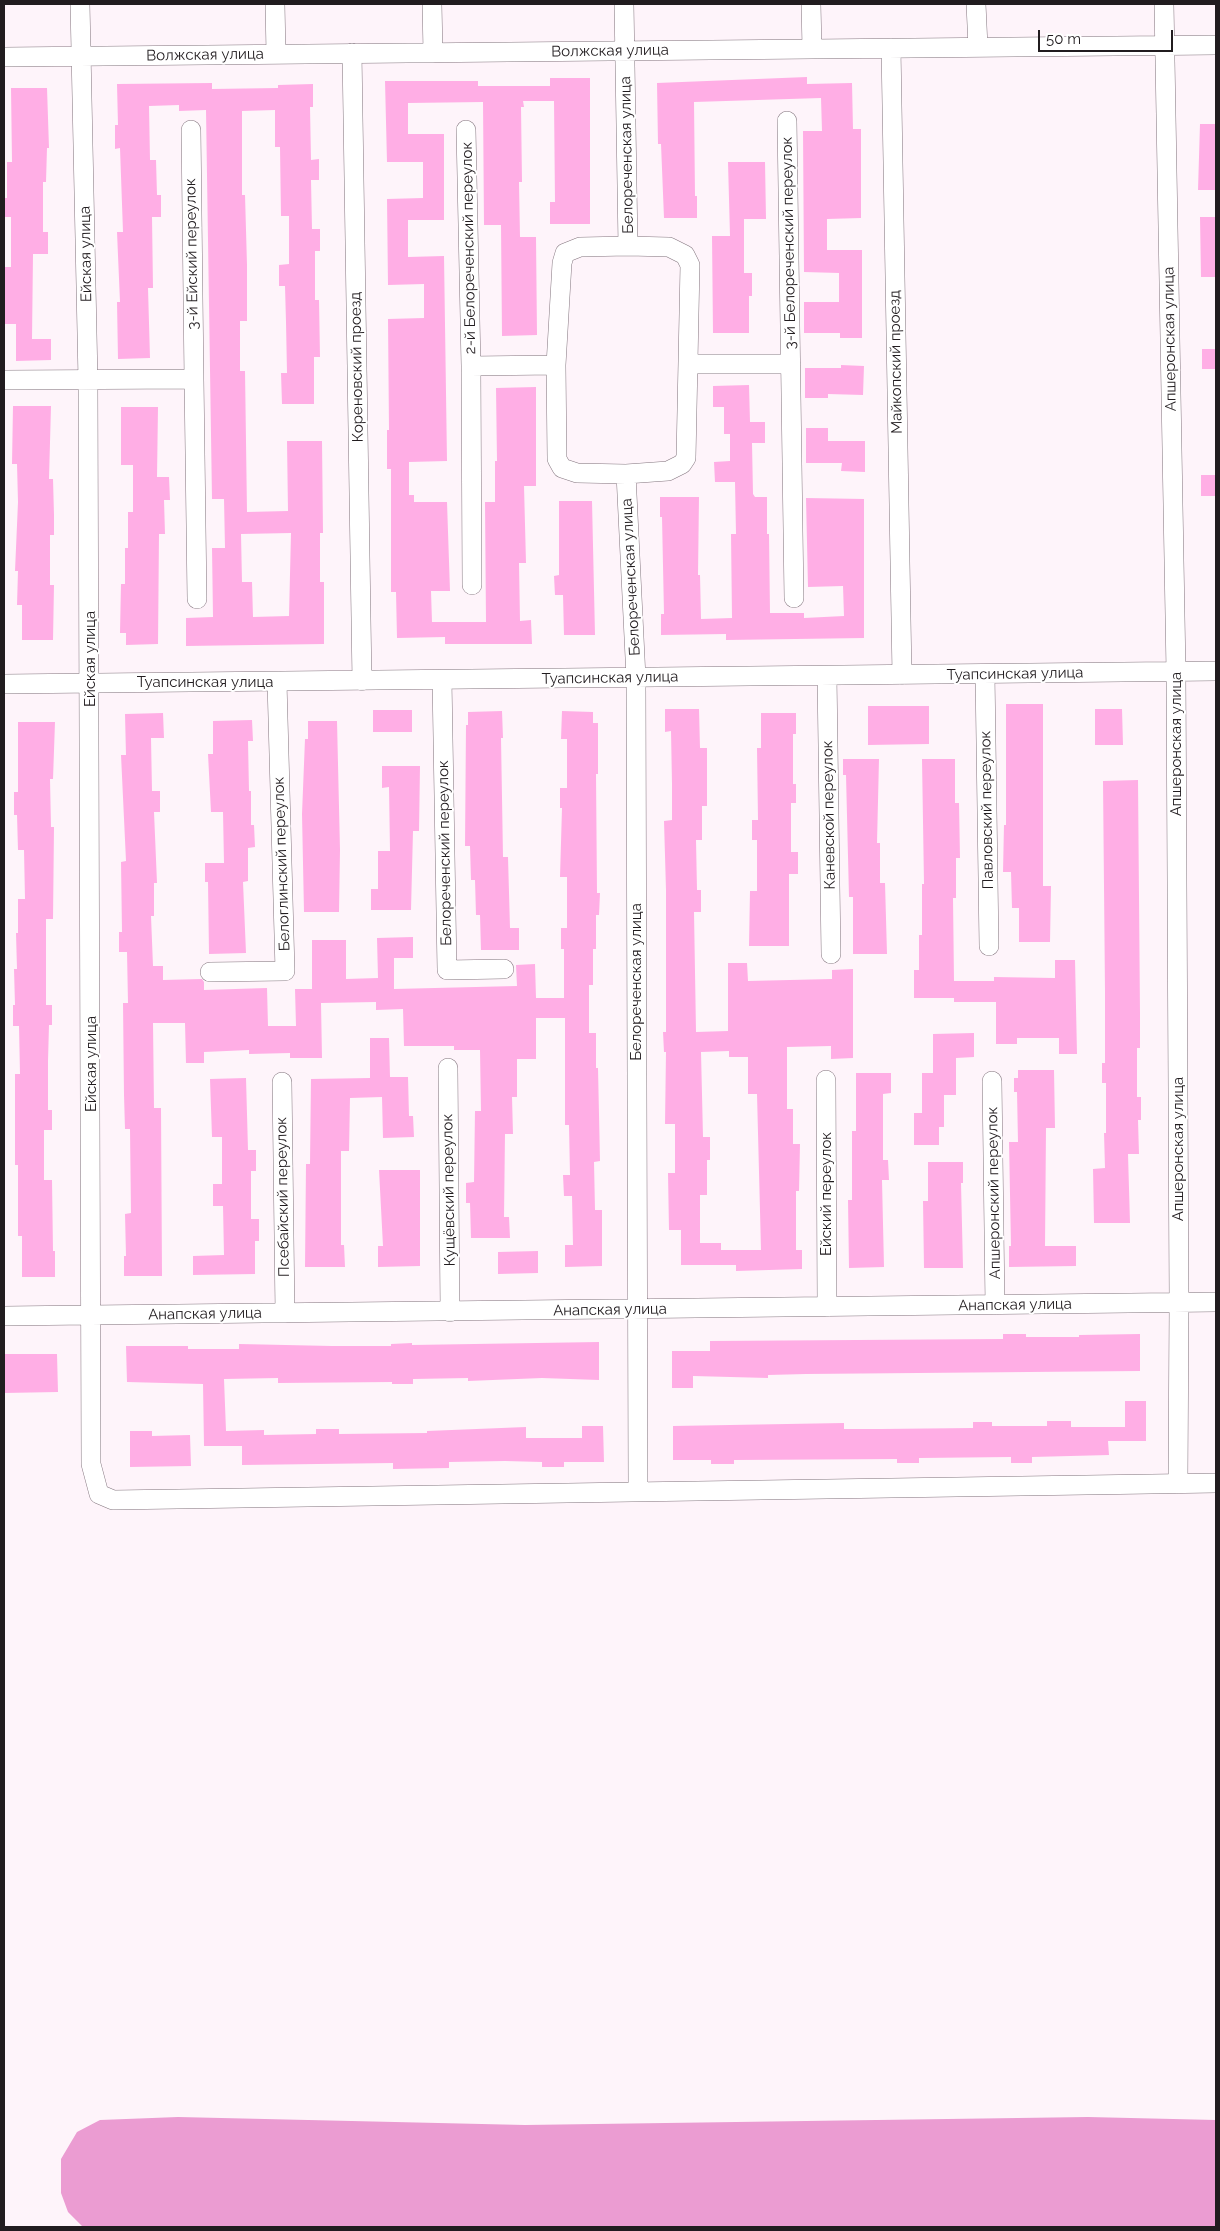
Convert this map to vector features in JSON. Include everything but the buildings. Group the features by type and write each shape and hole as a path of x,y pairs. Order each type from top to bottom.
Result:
{"street":[{"name":"Ейская улица","path":"80,4 88,380 91,1464 99,1494 113,1500 638,1491"},
{"path":"275,4 276,54"},
{"path":"432,4 433,53"},
{"name":"Белореченская улица","path":"624,4 628,246"},
{"path":"811,4 812,49"},
{"path":"976,4 978,47"},
{"name":"Апшеронская улица","path":"1164,4 1176,671 1178,1484"},
{"name":"Волжская улица","path":"4,57 1216,45"},
{"name":"Майкопский проезд","path":"891,48 902,675"},
{"name":"Кореновский проезд","path":"352,54 362,681"},
{"name":"3-й Белореченский переулок","path":"787,122 794,598"},
{"name":"3-й Ейский переулок","path":"191,130 197,599"},
{"name":"2-й Белореченский переулок","path":"466,130 471,366 472,585"},
{"name":"Белореченская улица","path":"628,246 669,247 685,256 690,265 686,458 682,464 668,471 626,474 577,473 562,468 557,459 556,365 562,263 565,253 580,247 628,246"},
{"name":"3-й Белореченский переулок","path":"688,364 791,364"},
{"name":"2-й Белореченский переулок","path":"471,366 556,365"},
{"path":"4,380 194,379"},
{"name":"Белореченская улица","path":"626,474 636,678 638,1491"},
{"name":"Туапсинская улица","path":"4,684 1216,671"},
{"name":"Павловский переулок","path":"986,674 989,946"},
{"name":"Каневской переулок","path":"827,676 831,954"},
{"name":"Белореченский переулок","path":"442,680 447,970 504,969"},
{"name":"Белоглинский переулок","path":"210,972 285,972 277,682"},
{"name":"Кущёвский переулок","path":"448,1068 450,1312"},
{"name":"Ейский переулок","path":"826,1080 827,1308"},
{"name":"Апшеронский переулок","path":"992,1081 995,1305"},
{"name":"Псебайский переулок","path":"282,1082 284,1313"},
{"name":"Анапская улица","path":"4,1316 827,1308 1216,1302"},
{"path":"638,1491 1216,1483"}],"shaded area":[{"path":"178,2117 525,2125 1088,2117 1216,2120 1216,2227 83,2227 68,2212 61,2193 61,2159 77,2132 100,2120"}]}
